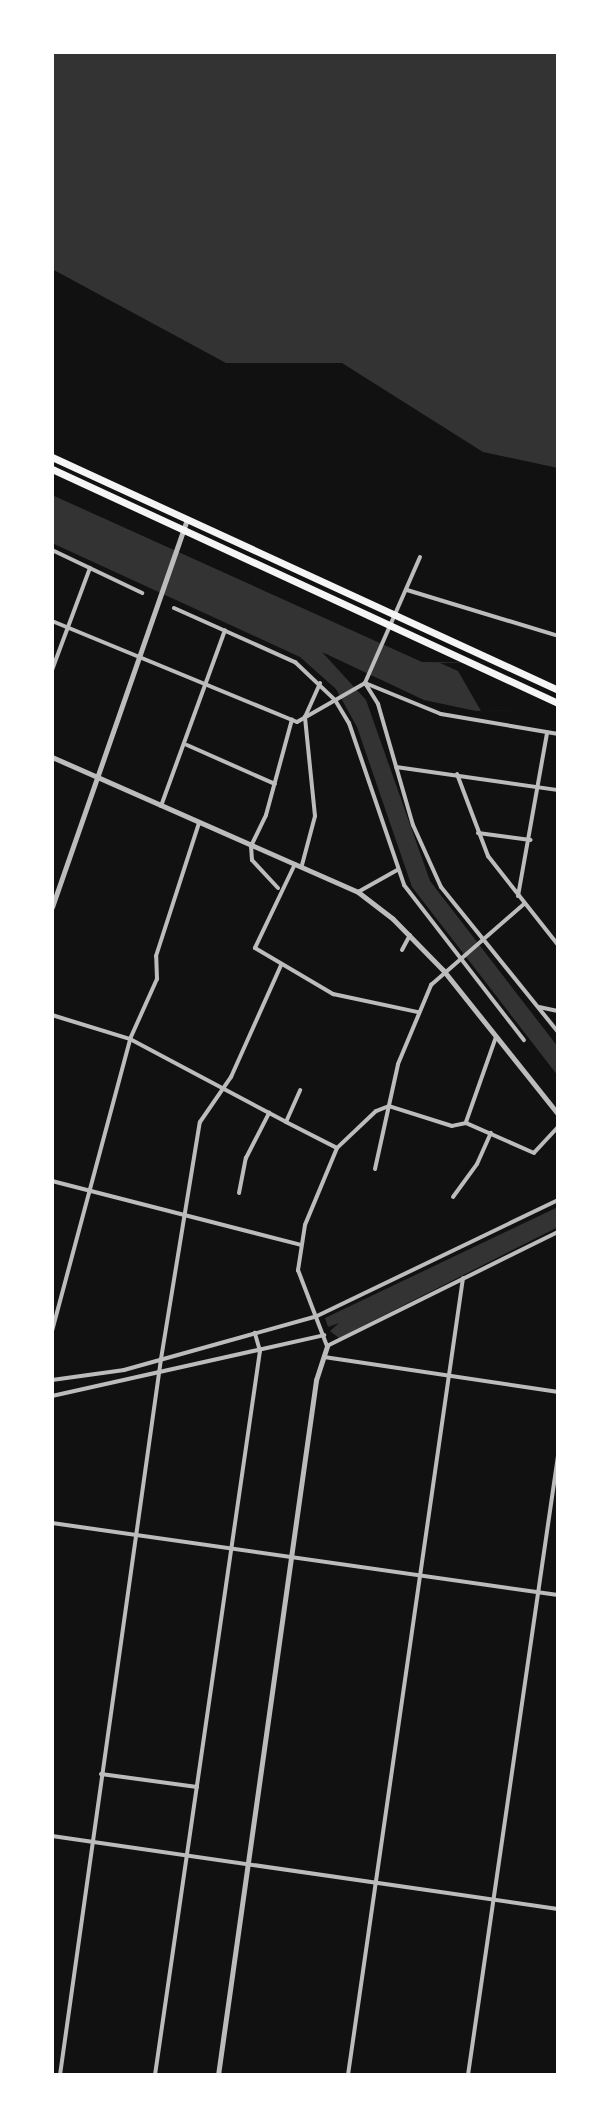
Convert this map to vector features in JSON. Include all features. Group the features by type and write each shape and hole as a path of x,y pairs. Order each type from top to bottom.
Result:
{"highway":[{"path":"52,457 186,523 558,690"},
{"path":"52,469 183,533 558,703"}],"street":[{"path":"52,907 186,523"},
{"path":"52,550 142,593"},
{"path":"52,621 292,719 305,717 365,683 420,557"},
{"path":"52,670 90,568"},
{"path":"407,589 558,636"},
{"path":"174,608 295,662 336,699 349,723 397,870 457,957 524,1040"},
{"path":"161,806 187,745 225,630"},
{"path":"302,865 315,816 305,717 320,683"},
{"path":"365,683 441,714 558,734"},
{"path":"365,683 378,704 432,870 480,939 558,1032"},
{"path":"292,719 275,784 251,846 252,860 279,888 285,889 295,862"},
{"path":"518,896 531,840 548,732"},
{"path":"187,745 275,784"},
{"path":"52,757 358,892 410,935 443,970 558,1114"},
{"path":"396,767 558,790"},
{"path":"457,774 478,833 518,896 558,945"},
{"path":"52,1331 130,1039 157,979 156,956 199,823"},
{"path":"478,833 531,840"},
{"path":"358,892 397,870"},
{"path":"279,888 255,948 333,994 418,1012"},
{"path":"375,1169 389,1106 418,1012 443,970 524,904"},
{"path":"402,950 410,935"},
{"path":"60,2075 158,1376 200,1122 224,1089 281,965"},
{"path":"536,1006 558,1011"},
{"path":"52,1015 130,1039 337,1148"},
{"path":"466,1123 496,1037"},
{"path":"286,1122 300,1090"},
{"path":"327,1346 301,1281 301,1245 337,1148 367,1116 389,1106 452,1126 466,1123 534,1153 558,1127"},
{"path":"239,1193 246,1158 269,1113"},
{"path":"453,1197 477,1164 491,1133"},
{"path":"52,1181 301,1245"},
{"path":"52,1380 161,1359 317,1316 558,1200"},
{"path":"218,2075 322,1356 327,1346 558,1232"},
{"path":"348,2075 379,1882 463,1278"},
{"path":"155,2075 260,1351 255,1333"},
{"path":"52,1396 158,1376 324,1335"},
{"path":"322,1356 558,1392"},
{"path":"468,2075 558,1456"},
{"path":"52,1523 558,1595"},
{"path":"101,1774 197,1787"},
{"path":"52,1836 558,1909"}],"shaded area":[{"path":"52,52 558,52 558,468 483,452 342,363 226,363 52,269"},
{"path":"52,495 422,662 558,663 558,709 476,711 424,700 322,652 366,700 430,881 558,1047 558,1076 412,887 357,727 336,689 300,657 52,543"},
{"path":"558,1207 558,1227 339,1338 330,1331 339,1323 328,1327 325,1318"}],"pier":[{"path":"558,662 558,710 481,711 458,671 440,663"}]}
